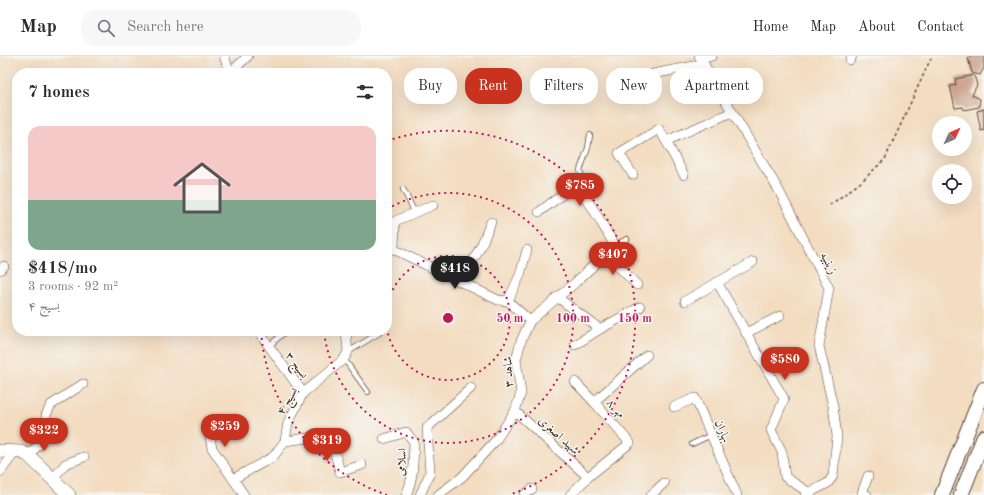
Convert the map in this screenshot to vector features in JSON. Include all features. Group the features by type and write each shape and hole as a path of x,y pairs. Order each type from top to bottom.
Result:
{"main road":[{"path":"942,495 984,389"},
{"path":"961,495 984,437"}],"street":[{"path":"224,56 228,68"},
{"path":"235,68 248,56"},
{"path":"662,71 712,56"},
{"name":"زینبیه","path":"702,60 778,189 829,288 819,346 833,406 837,436 833,476 828,483 807,493 785,477 782,452 771,430 784,400 717,282"},
{"path":"666,141 732,112"},
{"path":"633,175 619,153 659,129 684,175"},
{"path":"539,212 570,190 578,189 587,198 603,228 616,245"},
{"path":"392,237 395,221 433,205"},
{"path":"462,281 482,246 491,222"},
{"name":"شاهد ۳","path":"438,495 462,477 496,440 514,411 521,393 516,360 521,341 530,321 605,253 616,245"},
{"path":"392,248 498,300 508,301 530,321"},
{"path":"508,301 520,275 527,250"},
{"path":"605,253 637,285"},
{"path":"685,301 753,262"},
{"path":"557,297 600,329"},
{"path":"575,345 640,307"},
{"path":"746,334 780,316"},
{"name":"بسیج ۳","path":"262,336 303,393"},
{"path":"346,336 346,356"},
{"name":"مهر ۸","path":"588,477 630,443 594,402 647,355"},
{"name":"بسیج ۴","path":"233,479 273,457 285,440 288,423 303,393 346,356"},
{"path":"575,382 594,402"},
{"path":"28,455 40,444 46,432 46,415 51,405 83,384"},
{"path":"420,495 430,473 427,428 471,388"},
{"name":"بهاران","path":"674,407 695,398 737,495"},
{"name":"شهید اصغری","path":"514,411 588,477"},
{"path":"207,422 212,448 244,495"},
{"name":"اسلامی","path":"384,439 406,432 414,442 413,472 411,485 406,495"},
{"path":"285,440 330,435 340,472 362,464"},
{"path":"0,451 16,451 28,455 69,495"},
{"path":"0,472 16,451"},
{"path":"53,479 65,464 84,457"},
{"path":"867,495 862,493 868,476"},
{"path":"570,495 588,477"},
{"path":"651,495 664,483"},
{"path":"524,495 532,489"}],"lane":[{"path":"578,189 583,180 580,170 588,148 590,135"},
{"path":"403,190 415,213"},
{"path":"616,245 627,239"},
{"path":"269,346 280,336"},
{"path":"368,392 346,356 375,336"},
{"path":"692,444 712,436"}],"path":[{"path":"830,205 866,178 885,159 932,56"}],"building":[{"path":"971,56 984,56 984,68 980,75 972,73 968,58"},
{"path":"974,75 977,85 972,95 980,99 979,107 964,110 963,107 955,108 950,86 956,85 955,79"},
{"path":"984,109 984,130 981,131 977,111"}]}
